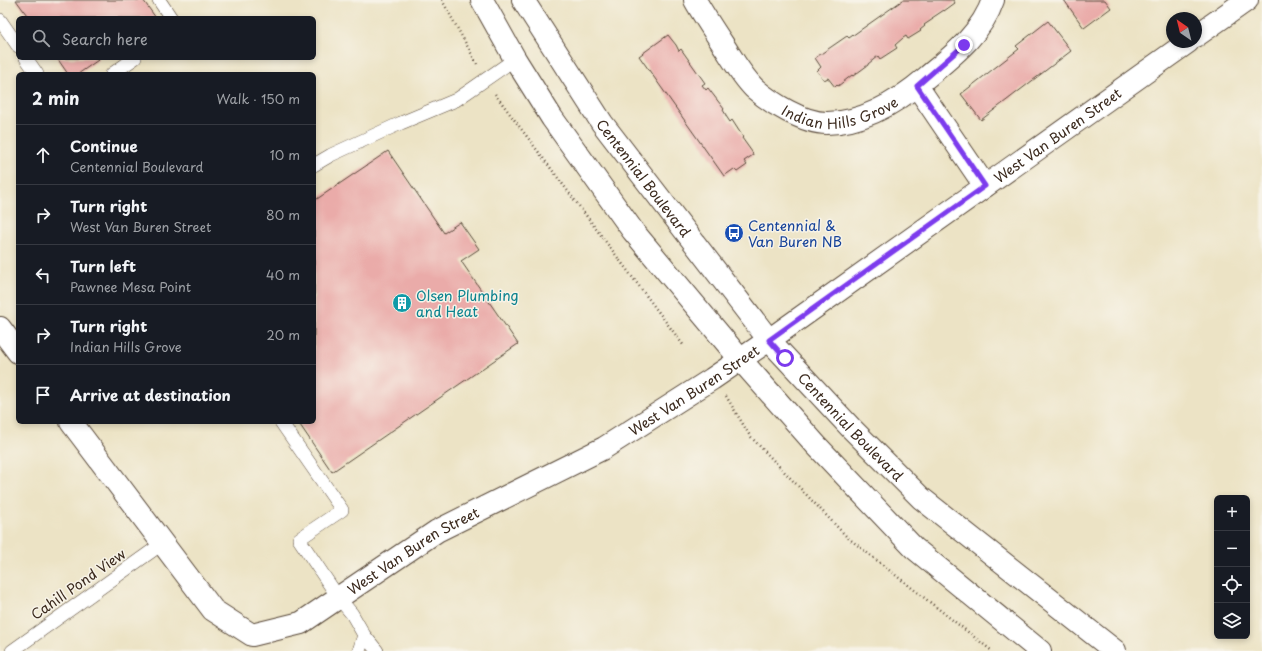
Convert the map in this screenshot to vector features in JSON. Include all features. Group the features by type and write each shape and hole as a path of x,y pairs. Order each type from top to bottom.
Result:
{"street":[{"path":"482,0 515,59 552,118 633,231 740,359 816,445 914,548 1040,651"},
{"name":"Centennial Boulevard","path":"523,0 602,123 769,340 851,428 921,498 1115,651"},
{"name":"Indian Hills Grove","path":"699,2 737,66 754,87 787,112 807,119 826,123 846,121 867,116 886,106 917,86 964,45 981,24 993,0"},
{"path":"1202,32 1247,0"},
{"name":"West Van Buren Street","path":"73,424 213,610 252,635 301,623 437,530 604,448 740,359 769,340 1180,48"},
{"path":"917,86 985,186"},
{"path":"0,328 16,349"}],"lane":[{"path":"159,0 170,16"},
{"path":"0,20 16,43"},
{"path":"316,164 331,155 401,123 456,100 515,59"},
{"path":"27,60 36,72"},
{"path":"115,72 132,60"},
{"path":"282,424 342,510 299,539 338,597 352,614 364,635 377,651"},
{"name":"Cahill Pond View","path":"12,651 163,543"},
{"path":"359,651 364,635"}],"path":[{"path":"442,0 497,98 684,346"},
{"path":"726,396 750,436 847,537 992,651"}],"building":[{"path":"16,0 143,0 155,16 28,16"},
{"path":"903,0 953,0 955,3 932,18 933,19 924,25 925,26 920,30 921,31 908,39 906,36 895,45 897,48 880,59 878,56 838,86 837,85 835,87 828,78 824,80 817,71 821,67 815,58 847,36 849,38"},
{"path":"1064,0 1105,0 1111,8 1084,28"},
{"path":"1048,21 1071,51 981,120 961,94 1019,49 1016,46"},
{"path":"668,35 679,51 681,49 705,83 702,85 706,90 708,88 724,109 723,110 730,122 732,120 752,152 753,155 744,161 747,165 737,172 734,169 724,176 639,56"},
{"path":"58,60 98,60 81,72 67,72"},
{"name":"Olsen Plumbing and Heat","path":"388,151 444,233 460,222 479,249 461,261 518,344 332,472 299,424 316,424 316,200"}],"place":[{"name":"Centennial & Van Buren NB","path":"734,233"},
{"name":"Olsen Plumbing and Heat","path":"402,303"}],"route":[{"path":"785,358 769,340 985,186 917,86 964,45"}]}
